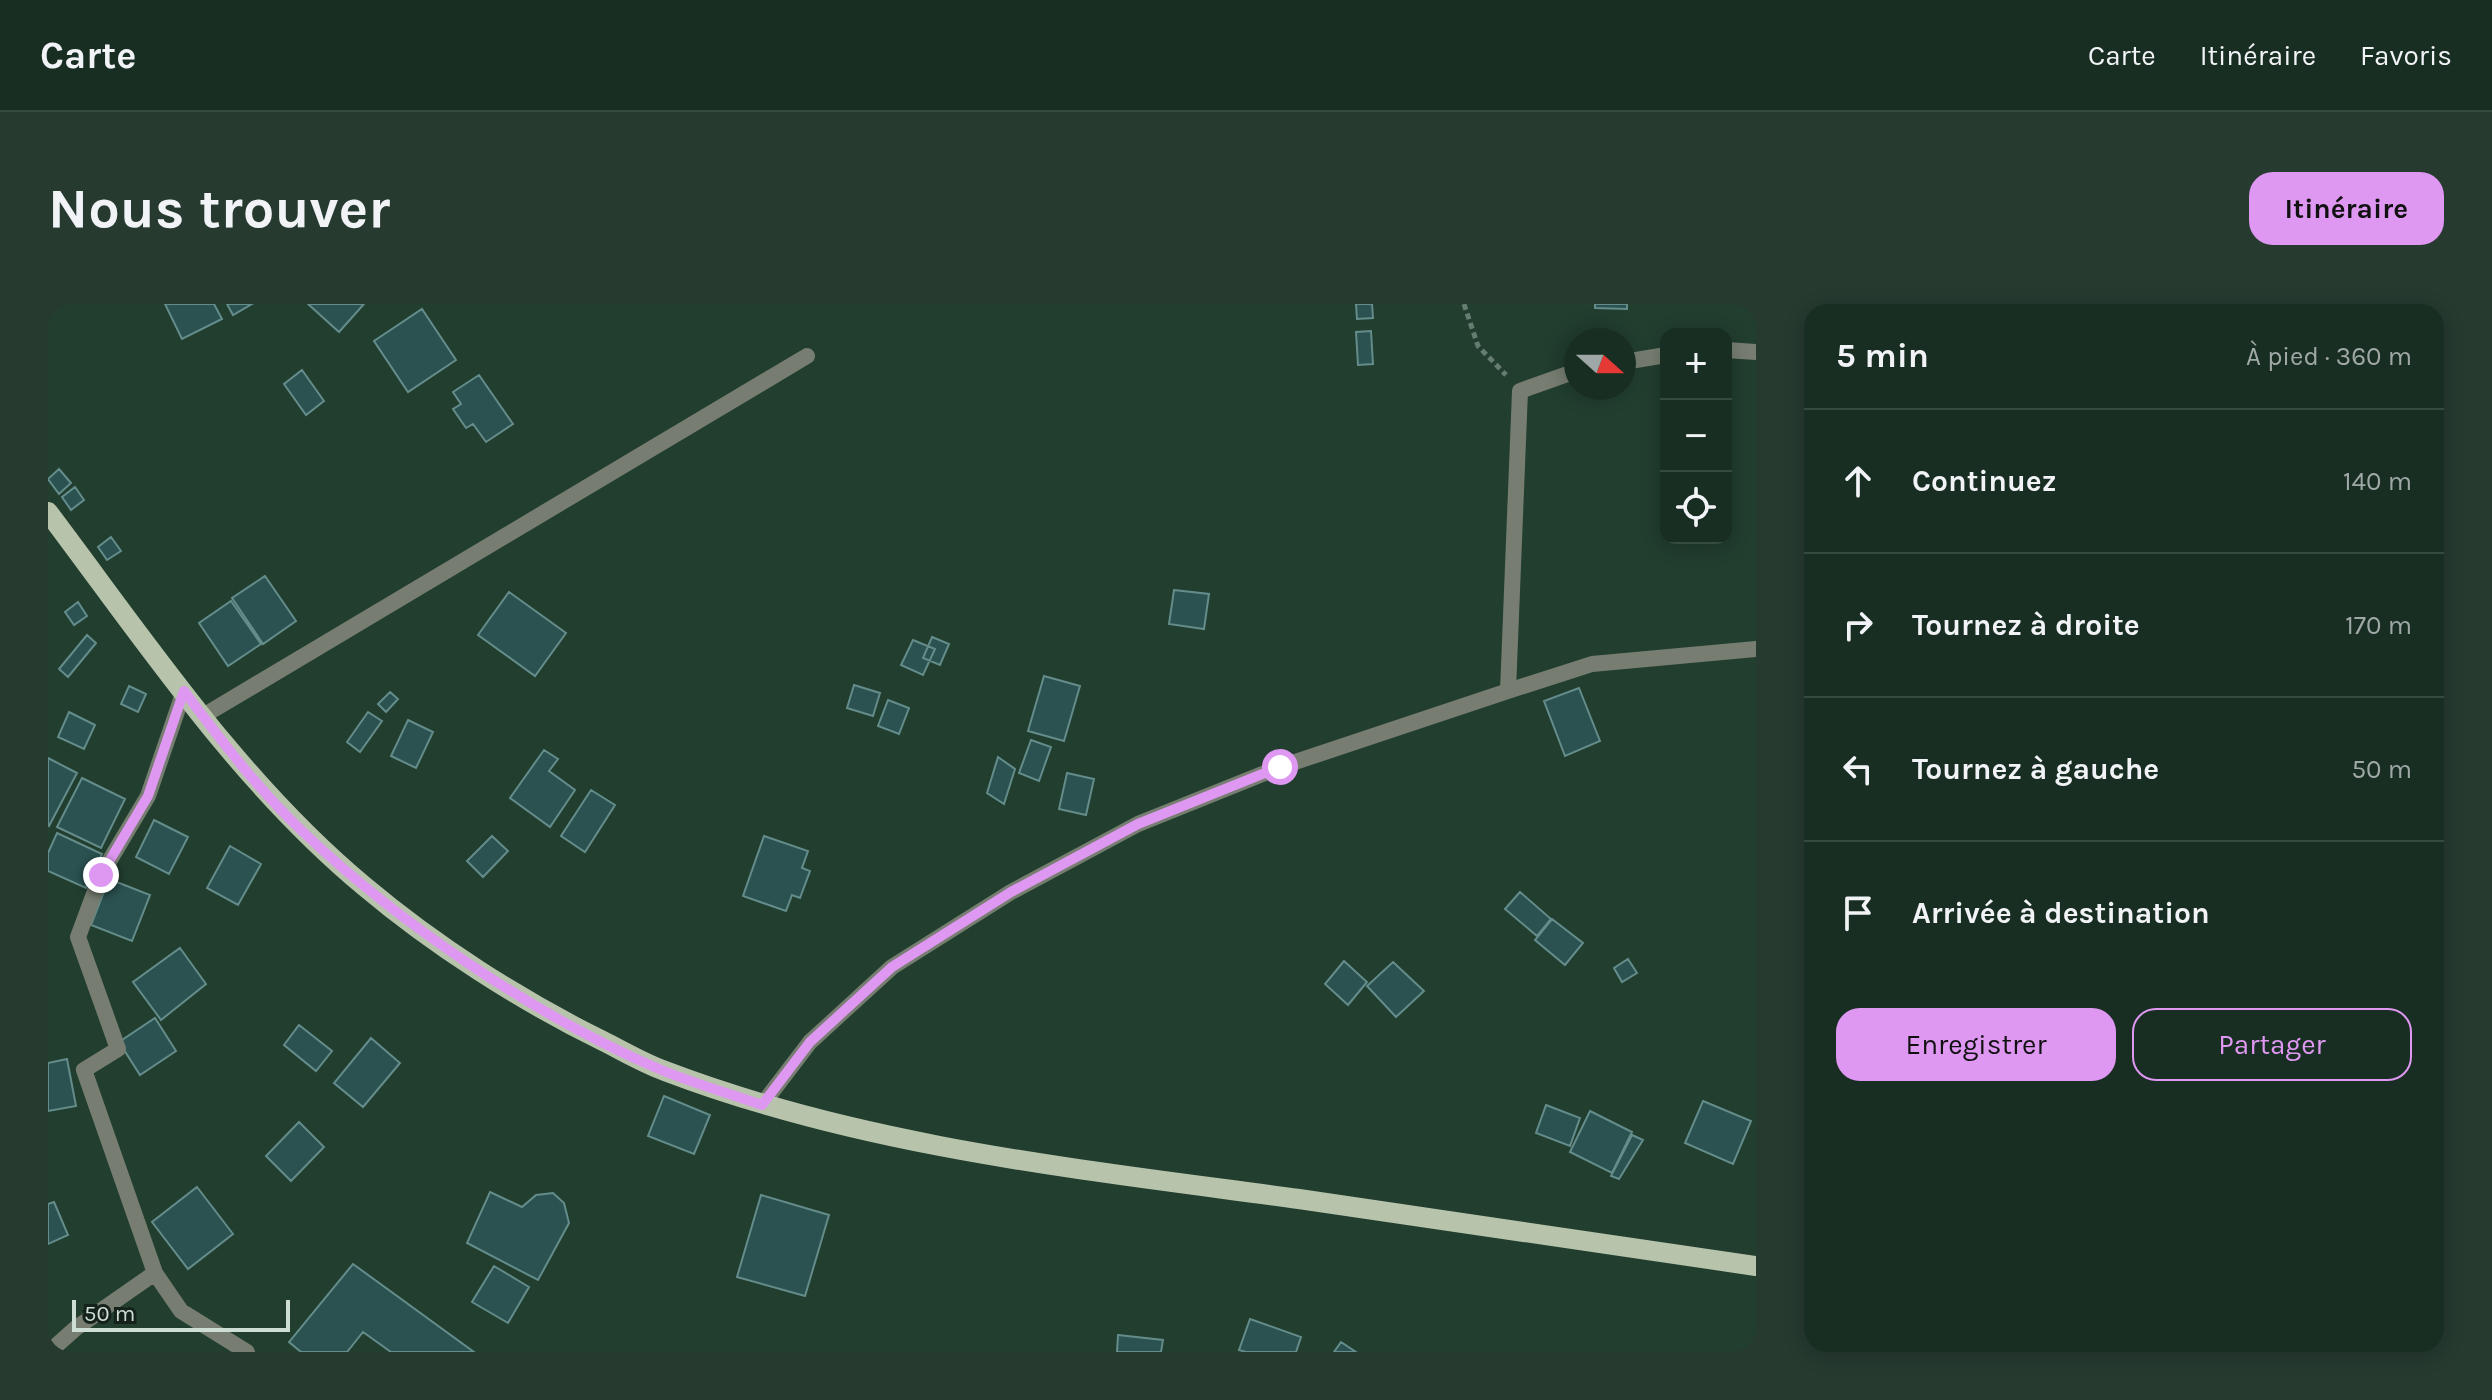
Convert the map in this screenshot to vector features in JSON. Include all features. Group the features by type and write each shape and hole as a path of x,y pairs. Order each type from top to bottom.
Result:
{"main road":[{"path":"48,512 231,753 300,829 366,888 475,968 560,1020 659,1069 762,1105 941,1146 1093,1172 1304,1199 1756,1266"}],"street":[{"path":"1732,350 1756,352"},
{"path":"203,716 807,356"},
{"path":"1636,360 1660,356"},
{"path":"1508,691 1520,391 1564,375"},
{"path":"762,1105 810,1042 892,967 1011,892 1138,824 1280,767 1592,664 1756,649"},
{"path":"184,691 148,796 101,875 78,937 118,1049 84,1070 155,1273 181,1311 247,1352"},
{"path":"49,1352 76,1328 155,1273"}],"path":[{"path":"1464,304 1478,346 1520,391"}],"building":[{"path":"165,304 214,304 222,319 182,339"},
{"path":"227,304 252,304 233,315"},
{"path":"308,304 364,304 339,332"},
{"path":"1356,304 1372,304 1373,318 1357,319"},
{"path":"1595,304 1627,304 1627,309 1595,308"},
{"path":"422,309 456,360 408,392 374,341"},
{"path":"1371,331 1373,364 1358,365 1356,332"},
{"path":"302,370 324,401 306,415 284,384"},
{"path":"479,375 513,424 486,442 473,424 466,428 453,409 461,404 453,392"},
{"path":"59,469 71,483 59,494 48,479"},
{"path":"75,487 84,500 71,510 62,497"},
{"path":"111,537 121,551 107,560 98,547"},
{"path":"265,576 296,621 263,644 232,598"},
{"path":"1174,590 1209,594 1204,629 1169,624"},
{"path":"509,592 566,633 535,676 478,635"},
{"path":"231,601 261,644 228,666 199,623"},
{"path":"78,602 87,616 74,625 65,612"},
{"path":"87,635 96,643 68,677 59,669"},
{"path":"932,637 949,644 940,665 923,658"},
{"path":"913,640 935,649 923,675 901,665"},
{"path":"1044,676 1080,686 1064,741 1028,731"},
{"path":"854,685 880,693 873,716 847,708"},
{"path":"129,686 146,694 138,712 121,704"},
{"path":"1579,688 1600,741 1565,756 1544,701"},
{"path":"390,692 398,699 386,712 378,704"},
{"path":"888,700 909,708 899,734 878,726"},
{"path":"69,712 95,725 84,749 58,737"},
{"path":"368,712 382,721 360,752 347,742"},
{"path":"408,720 433,732 416,768 391,756"},
{"path":"1031,740 1051,747 1039,781 1019,773"},
{"path":"544,750 558,759 549,771 575,790 550,827 510,798"},
{"path":"998,757 1015,769 1004,804 987,793"},
{"path":"48,758 77,773 49,826 48,825"},
{"path":"1067,773 1094,779 1086,815 1059,809"},
{"path":"82,778 125,799 101,848 57,827"},
{"path":"591,790 615,805 585,852 561,836"},
{"path":"154,820 188,837 169,874 136,857"},
{"path":"57,833 102,854 86,888 48,871 48,853"},
{"path":"492,836 508,851 483,877 467,861"},
{"path":"764,836 808,851 802,868 810,871 800,898 792,895 786,911 743,896"},
{"path":"230,846 261,864 238,905 207,888"},
{"path":"109,879 150,895 132,941 91,925"},
{"path":"1520,892 1551,919 1537,936 1505,909"},
{"path":"1552,919 1583,943 1565,965 1535,940"},
{"path":"180,948 206,984 161,1020 133,982"},
{"path":"1628,959 1637,973 1622,982 1614,968"},
{"path":"1344,961 1367,982 1348,1005 1325,984"},
{"path":"1393,962 1424,991 1396,1017 1367,986"},
{"path":"155,1018 176,1051 140,1075 119,1042"},
{"path":"299,1025 332,1051 316,1071 284,1045"},
{"path":"371,1038 400,1063 363,1107 334,1083"},
{"path":"67,1059 76,1106 48,1111 48,1063"},
{"path":"664,1096 710,1115 694,1154 648,1136"},
{"path":"1703,1101 1751,1121 1733,1164 1685,1143"},
{"path":"1546,1105 1580,1118 1570,1146 1536,1133"},
{"path":"1590,1111 1632,1132 1612,1173 1570,1152"},
{"path":"299,1122 324,1147 291,1181 266,1156"},
{"path":"1632,1135 1643,1140 1619,1179 1611,1176"},
{"path":"197,1187 233,1234 188,1269 152,1222"},
{"path":"490,1192 522,1207 536,1195 553,1193 564,1203 569,1223 538,1280 467,1243"},
{"path":"761,1195 829,1215 805,1296 737,1277"},
{"path":"54,1202 68,1235 48,1244 48,1204"},
{"path":"353,1264 474,1352 391,1352 363,1332 347,1352 301,1352 289,1342"},
{"path":"494,1266 529,1287 508,1323 472,1302"},
{"path":"1250,1319 1301,1337 1296,1352 1239,1350"},
{"path":"1118,1335 1163,1340 1161,1352 1117,1352"},
{"path":"1341,1342 1356,1352 1334,1352"}],"route":[{"path":"101,875 148,796 184,691 231,753 300,829 366,888 475,968 560,1020 659,1069 762,1105 810,1042 892,967 1011,892 1138,824 1280,767"}]}
